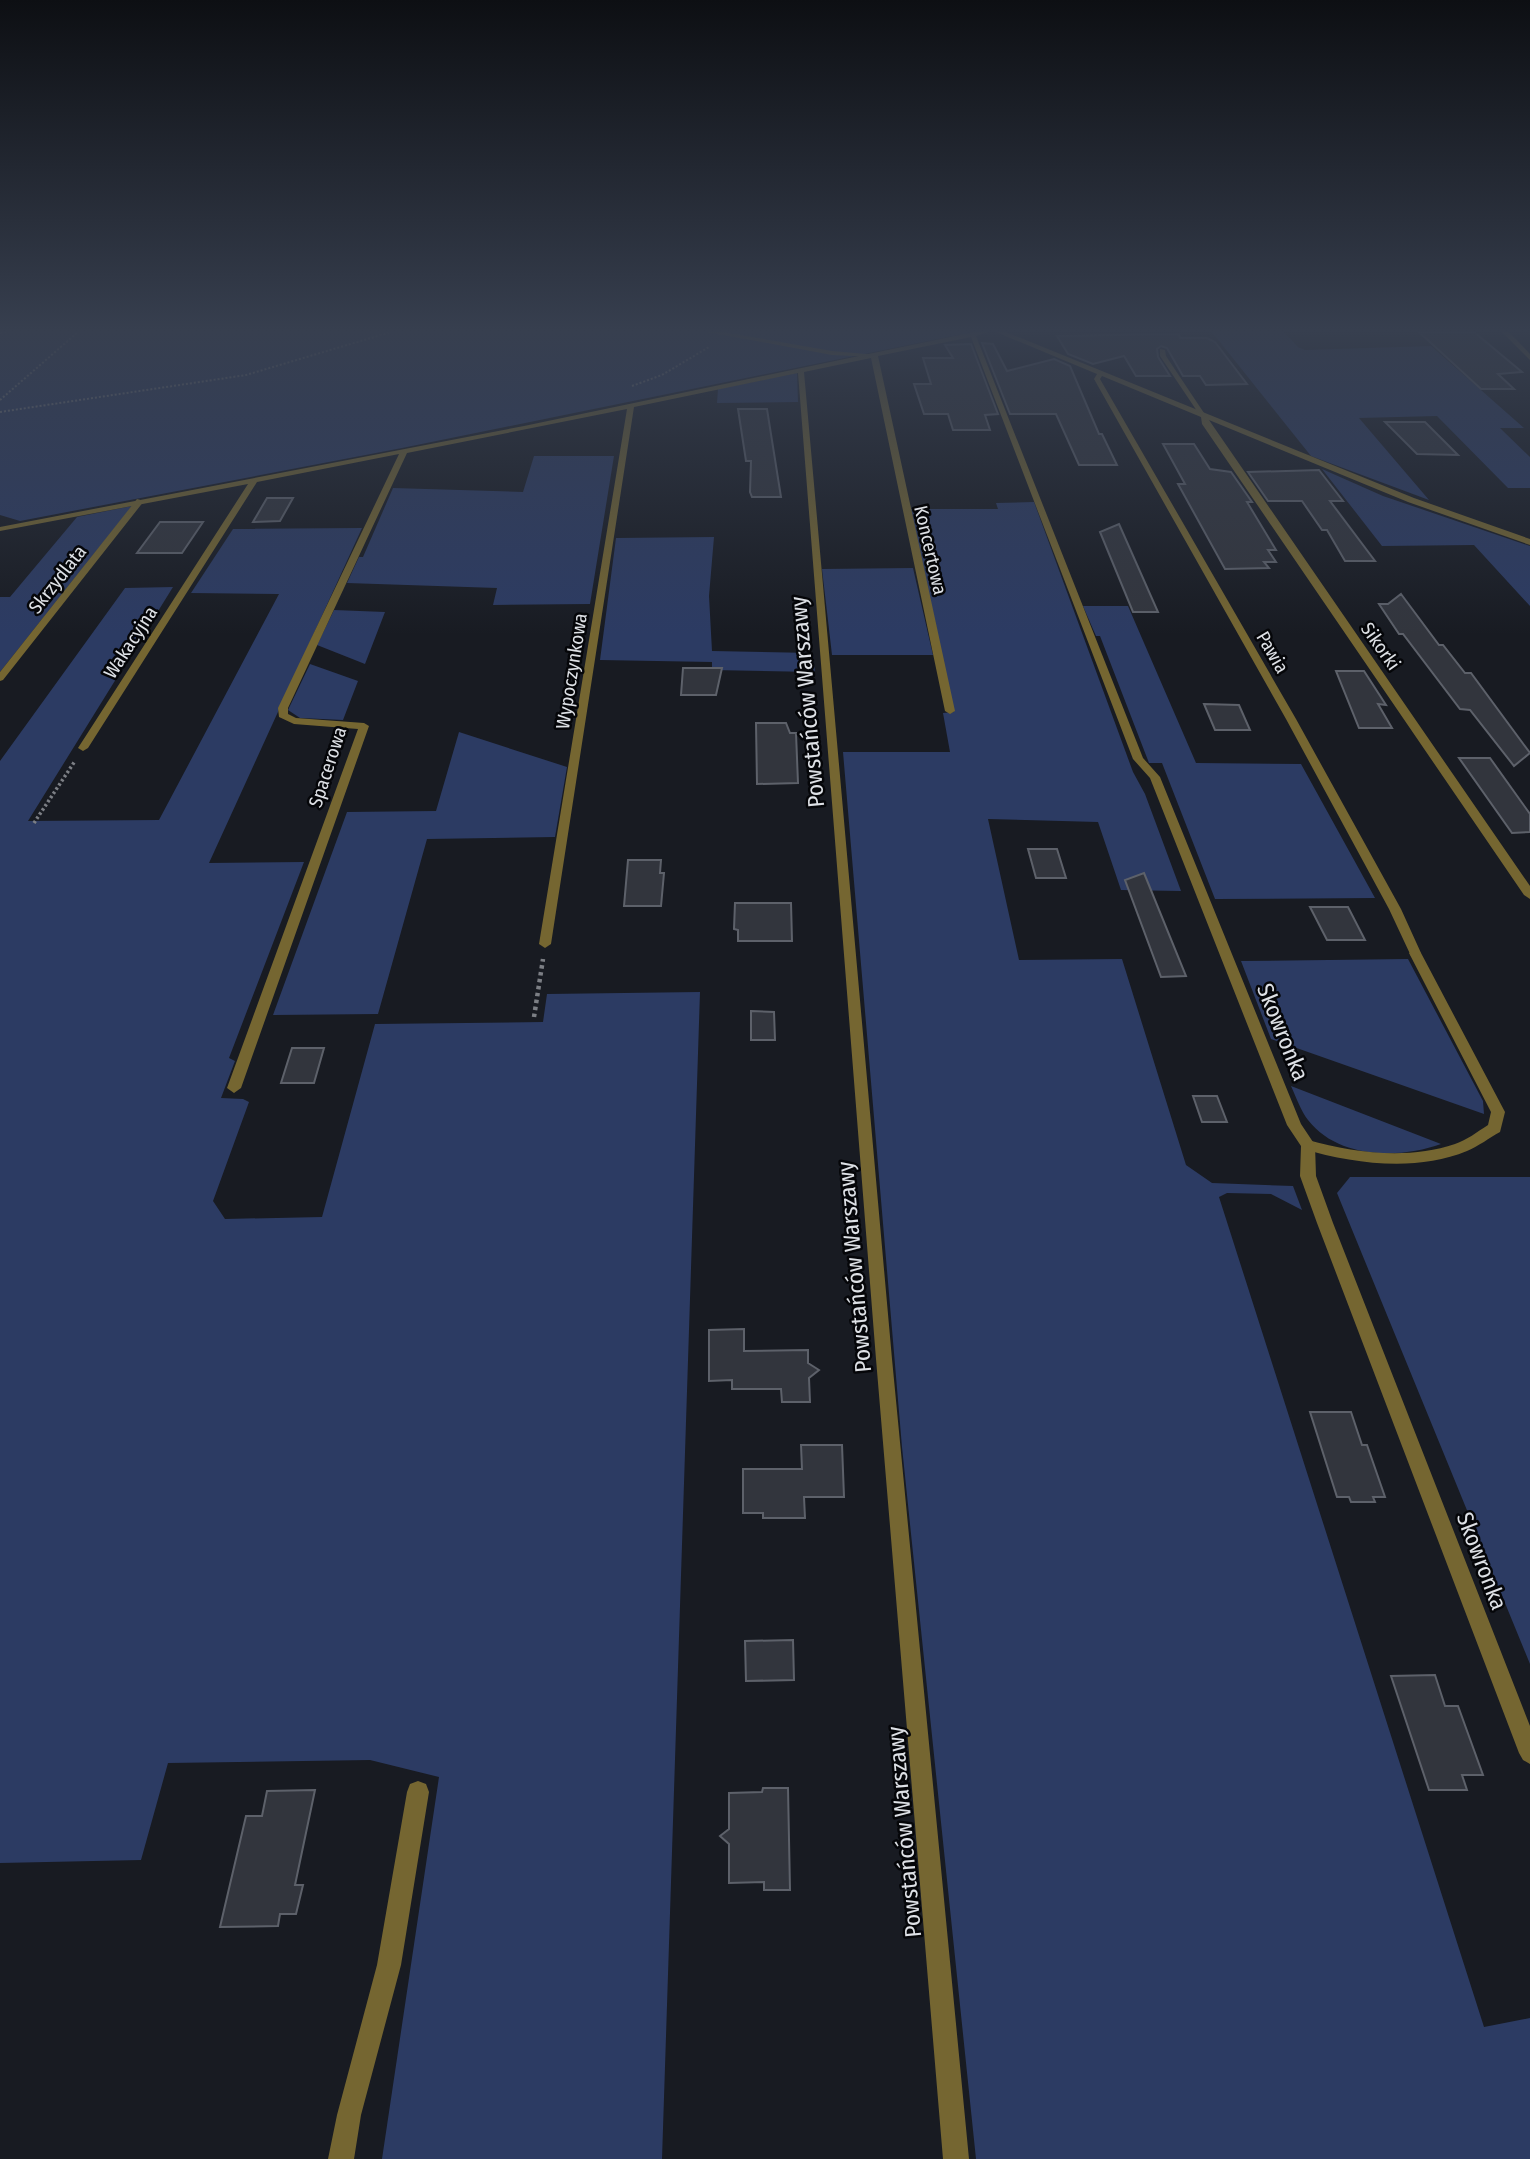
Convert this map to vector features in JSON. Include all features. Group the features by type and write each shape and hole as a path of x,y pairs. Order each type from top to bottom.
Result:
{"street":[{"path":"0,529 494,433"},
{"name":"Wypoczynkowa","path":"545,944 627,433"},
{"name":"Powstańców Warszawy","path":"806,433 884,1359 956,2159"},
{"name":"Koncertowa","path":"891,433 950,710"},
{"name":"Skowronka","path":"1010,433 1138,760 1155,777 1294,1125 1308,1145 1308,1175 1325,1223 1530,1753"},
{"name":"Pawia","path":"1128,433 1291,719 1395,909 1498,1112 1495,1128 1459,1149 1408,1158 1335,1154 1308,1145"},
{"name":"Sikorki","path":"1212,433 1530,895"},
{"path":"1244,433 1411,500 1530,542"},
{"name":"Spacerowa","path":"234,1088 364,726 294,720 283,715 283,708 404,451"},
{"name":"Wakacyjna","path":"83,748 254,480"},
{"name":"Skrzydlata","path":"0,678 141,501"},
{"path":"341,2159 349,2115 389,1965 418,1792"}],"path":[{"path":"34,823 83,748"},
{"path":"534,1017 545,944"}],"shaded area":[{"path":"0,433 477,433 20,521 0,515"},
{"path":"1292,433 1372,433 1429,500 1311,456"},
{"path":"1454,433 1505,433 1530,457 1530,488 1508,488"},
{"path":"534,456 614,456 590,604 493,605 497,588 347,583 359,557 363,557 393,488 523,492"},
{"path":"1322,469 1383,496 1530,546 1530,606 1474,545 1382,546"},
{"path":"1034,502 1133,772 1145,794 1181,891 1121,890 1098,822 988,819 1019,960 1122,959 1186,1165 1212,1183 1293,1186 1302,1210 1271,1194 1227,1193 1219,1197 1484,2027 1530,2018 1530,2159 976,2159 902,1447 843,752 950,752 943,713 954,712 910,509 998,509 996,503"},
{"path":"132,506 0,672 0,597 10,597 77,517"},
{"path":"362,528 209,863 304,862 229,1058 235,1061 221,1098 243,1099 249,1102 213,1201 225,1219 322,1217 375,1024 543,1022 547,994 700,992 662,2159 382,2159 439,1777 370,1760 168,1763 141,1860 0,1863 0,761 125,588 173,587 28,821 159,820 279,594 191,593 233,529"},
{"path":"714,537 709,596 712,651 813,653 815,672 712,670 712,662 600,660 616,538"},
{"path":"913,568 933,655 832,655 822,569"},
{"path":"1083,606 1128,606 1196,763 1301,764 1375,898 1215,899 1162,763 1149,763 1100,636 1096,636"},
{"path":"334,610 385,612 365,664 317,645"},
{"path":"310,664 358,681 343,720 300,718 288,710"},
{"path":"459,732 567,767 555,837 427,839 378,1014 273,1015 347,812 436,811"},
{"path":"1408,959 1483,1101 1484,1114 1271,1039 1241,961"},
{"path":"1291,1086 1441,1144 1407,1152 1352,1149 1321,1133 1308,1120"},
{"path":"1350,1177 1530,1177 1530,1664 1337,1193"}],"building":[{"path":"742,433 771,433 781,497 752,497 751,461 746,461"},
{"path":"1064,433 1102,434 1117,465 1079,465"},
{"path":"1396,433 1436,433 1458,455 1417,454"},
{"path":"1163,444 1194,444 1210,469 1231,472 1252,502 1247,502 1276,550 1268,550 1276,562 1264,562 1269,568 1225,569 1178,484 1185,484"},
{"path":"1319,470 1343,501 1330,501 1375,561 1345,561 1327,530 1322,530 1302,501 1268,501 1248,472"},
{"path":"267,498 293,498 280,521 253,522"},
{"path":"160,522 203,522 182,553 137,553"},
{"path":"1119,524 1158,612 1133,612 1100,532"},
{"path":"1401,594 1439,645 1443,645 1465,673 1471,673 1530,753 1514,766 1470,710 1460,709 1403,634 1399,634 1379,604 1388,604"},
{"path":"683,668 722,668 716,695 681,695"},
{"path":"1336,671 1364,671 1386,705 1378,704 1392,728 1359,728"},
{"path":"1204,704 1239,705 1250,730 1215,730"},
{"path":"756,723 786,723 790,733 796,733 798,783 757,784"},
{"path":"1459,758 1490,758 1530,814 1530,832 1512,833"},
{"path":"1028,849 1057,849 1066,878 1036,878"},
{"path":"628,860 661,860 660,873 664,873 661,906 624,906"},
{"path":"1144,873 1186,976 1161,977 1125,880"},
{"path":"735,903 791,903 792,941 738,941 738,930 734,929"},
{"path":"1310,907 1348,907 1365,940 1327,940"},
{"path":"751,1011 774,1012 775,1040 751,1040"},
{"path":"292,1048 324,1048 314,1083 281,1083"},
{"path":"1193,1096 1217,1096 1227,1122 1202,1122"},
{"path":"744,1329 744,1351 808,1350 808,1363 819,1370 809,1378 810,1402 782,1402 781,1389 732,1389 732,1380 709,1381 709,1330"},
{"path":"1310,1412 1351,1412 1362,1445 1367,1445 1385,1497 1373,1497 1375,1502 1351,1502 1349,1497 1337,1497"},
{"path":"801,1445 842,1445 844,1497 804,1497 805,1518 763,1518 763,1513 743,1513 743,1469 802,1469"},
{"path":"793,1640 794,1680 746,1681 745,1641"},
{"path":"1435,1675 1445,1706 1458,1706 1483,1775 1462,1775 1467,1790 1429,1790 1391,1676"},
{"path":"763,1788 788,1788 790,1890 764,1890 764,1882 729,1883 729,1844 720,1836 729,1829 729,1793 762,1792"},
{"path":"315,1790 295,1885 303,1885 296,1914 280,1914 278,1926 220,1927 246,1816 262,1816 267,1791"}]}
